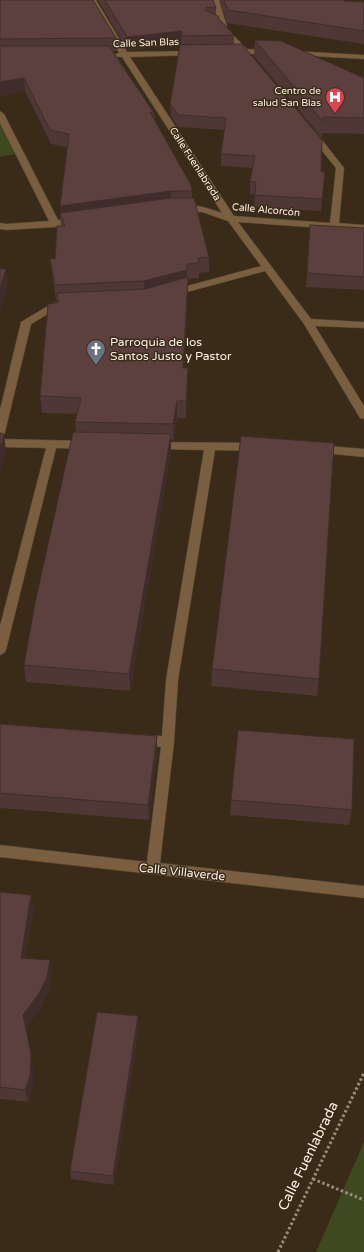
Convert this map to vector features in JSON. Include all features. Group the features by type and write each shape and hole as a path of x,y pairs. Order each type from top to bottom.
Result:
{"street":[{"name":"Calle Fuenlabrada","path":"92,0 124,55 231,219 266,268 308,322 364,415"},
{"path":"215,0 224,31 254,63"},
{"path":"228,52 244,51 364,57"},
{"name":"Calle San Blas","path":"109,55 204,52"},
{"path":"0,114 55,224"},
{"path":"305,125 340,168 334,226"},
{"name":"Calle Alcorcón","path":"171,209 203,209 231,219 364,228"},
{"path":"0,226 6,227 55,224 86,220"},
{"path":"160,297 266,268"},
{"path":"0,432 26,322 56,305 71,305"},
{"path":"308,322 364,325"},
{"path":"0,442 99,445"},
{"path":"0,650 52,444"},
{"path":"147,446 265,448"},
{"path":"153,868 168,742 172,680 210,446"},
{"path":"304,448 364,453"},
{"path":"130,739 168,742"},
{"name":"Calle Villaverde","path":"0,851 364,892"}],"path":[{"name":"Calle Fuenlabrada","path":"278,1252 364,1073"},
{"path":"313,1179 364,1200"}],"green space":[{"path":"0,114 20,153 0,157"},
{"path":"364,1142 364,1252 316,1252"}],"building":[{"path":"0,0 93,0 116,38 0,39"},
{"path":"105,0 213,0 216,8 206,7 205,10 218,16 234,35 181,36 182,31 127,37"},
{"path":"224,0 344,0 364,2 364,31 228,10"},
{"path":"255,40 281,41 364,78 364,118 323,117 323,122"},
{"path":"242,44 322,140 321,172 325,172 322,199 255,195 256,182 250,182 255,156 221,154 226,118 178,115 170,104 180,45"},
{"path":"0,46 109,46 154,113 150,112 191,185 192,191 171,191 60,206 69,134 50,130 24,78 0,82"},
{"path":"171,198 194,198 209,257 198,258 199,263 187,264 187,270 144,281 55,285 50,259 55,259 57,226 65,226 60,213"},
{"path":"310,225 364,228 364,277 307,273"},
{"path":"0,269 6,269 0,288"},
{"name":"Parroquia de los Santos Justo y Pastor","path":"188,277 183,368 188,368 186,401 177,401 173,424 75,422 81,398 40,396 48,304 58,303 57,293 145,289"},
{"path":"73,432 171,434 129,674 24,665 35,603"},
{"path":"0,433 4,434 0,449"},
{"path":"241,436 334,443 319,679 212,669"},
{"path":"0,724 157,736 148,805 0,793"},
{"path":"238,730 354,739 352,810 231,800"},
{"path":"0,892 31,895 21,958 50,960 47,977 40,992 23,1015 31,1054 30,1076 25,1090 0,1087"},
{"path":"97,1012 138,1016 113,1176 70,1171"}],"place":[{"name":"Centro de salud San Blas","path":"335,114"},
{"name":"Parroquia de los Santos Justo y Pastor","path":"96,366"}]}
